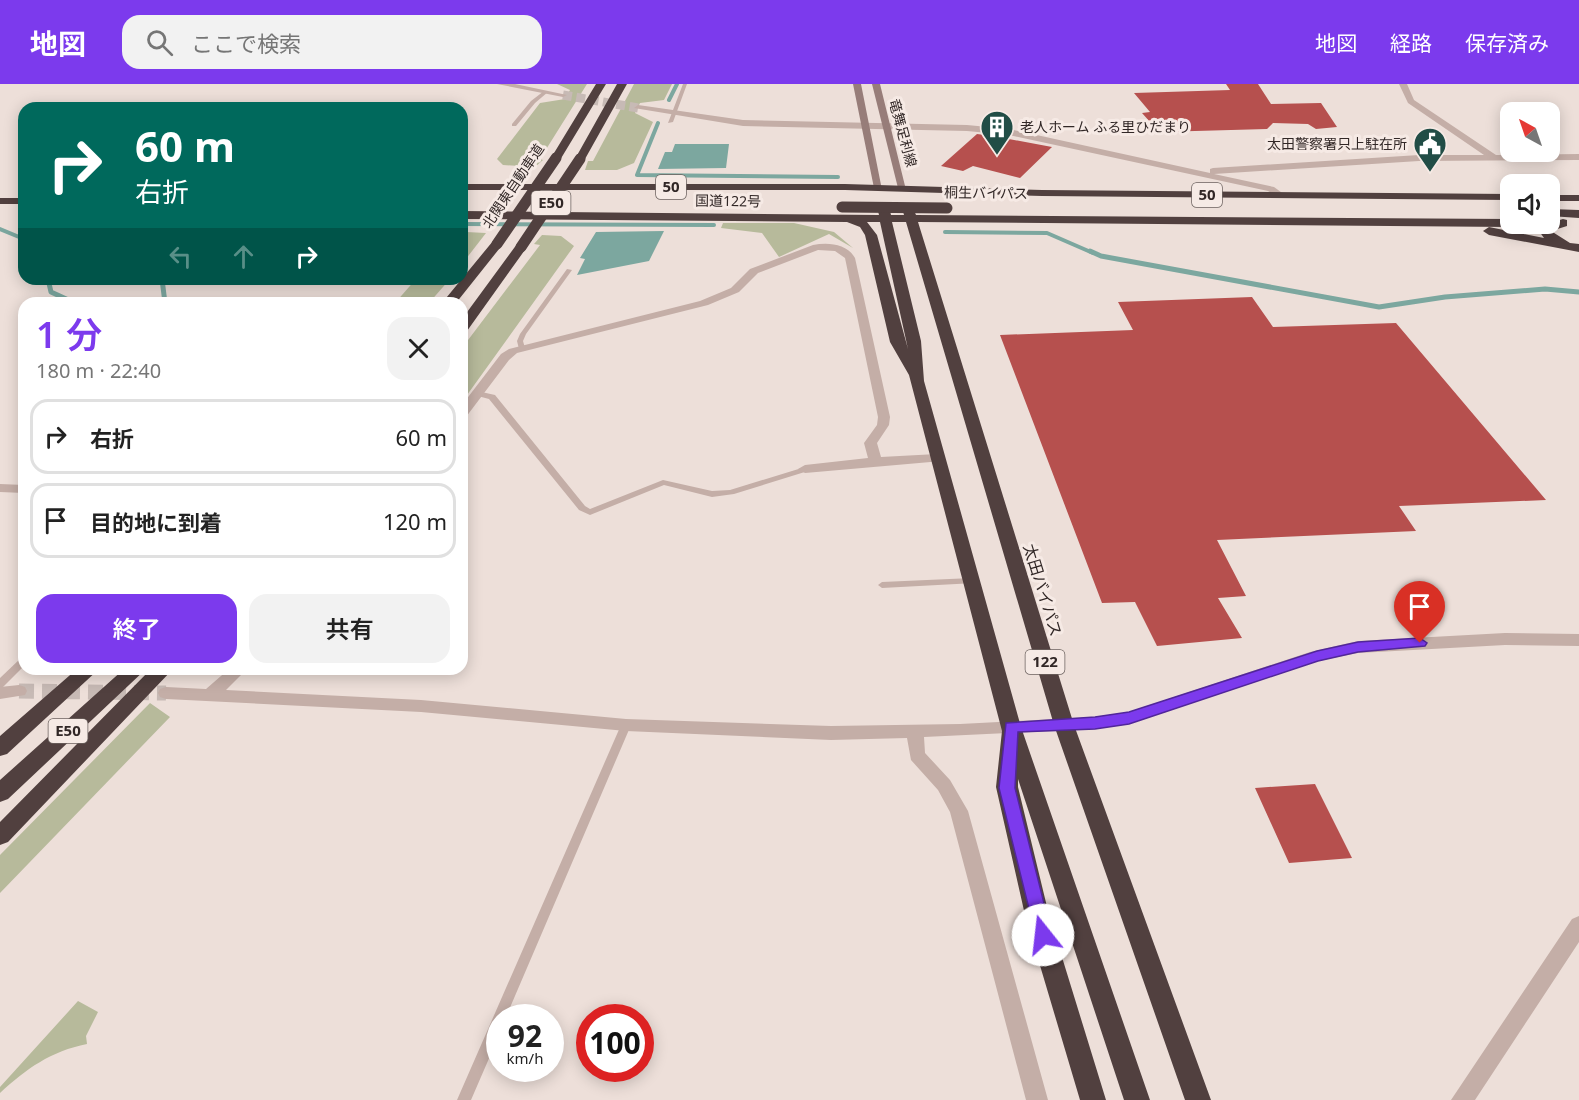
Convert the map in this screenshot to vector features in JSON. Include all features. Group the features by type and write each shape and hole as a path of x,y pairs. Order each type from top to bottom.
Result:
{"highway":[{"name":"北関東自動車道","path":"468,280 497,244 556,158 601,84"},
{"name":"E50","path":"468,320 521,248 580,159 622,84"},
{"name":"50","path":"468,187 903,188 1042,193 1500,197"},
{"path":"879,188 914,341 917,381 1011,727 1137,1100"},
{"name":"太田バイパス","path":"903,188 1064,725 1198,1100"},
{"path":"0,192 18,192"},
{"name":"桐生バイパス","path":"468,195 843,207"},
{"path":"1560,198 1579,198"},
{"path":"0,201 18,201"},
{"name":"桐生バイパス","path":"947,203 1500,213"},
{"name":"桐生バイパス","path":"468,205 843,207 947,203 1500,204"},
{"path":"1560,204 1579,204"},
{"path":"843,207 868,229 897,342 917,381"},
{"name":"国道122号","path":"468,215 843,207 885,217 911,218 1456,224"},
{"path":"1560,213 1579,214"},
{"path":"1456,224 1500,223"},
{"path":"1579,223 1563,223 1547,228 1548,236 1579,247"},
{"path":"1456,224 1579,247"},
{"name":"北関東自動車道","path":"454,297 464,285"},
{"name":"E50","path":"0,748 82,675"},
{"name":"E50","path":"0,793 129,675"},
{"path":"0,836 158,675"},
{"path":"1011,727 1007,788 1037,915 1093,1100"}],"main road":[{"name":"竜舞足利線","path":"857,84 879,188"},
{"name":"竜舞足利線","path":"876,84 903,188"}],"street":[{"path":"501,84 563,95"},
{"path":"1403,84 1411,100 1496,159"},
{"path":"638,108 671,118 743,123 967,128 1009,132 1271,189 1280,195"},
{"path":"1196,173 1419,158 1579,158"},
{"path":"468,406 505,357 521,348 690,308 735,290 754,271 817,247 837,248 847,253 850,258 884,417 883,425 870,443 876,460"},
{"path":"805,469 876,460 937,458"},
{"path":"0,488 18,489"},
{"path":"166,693 212,693 421,706 626,725 831,733 915,731 1095,723 1151,713 1317,656 1358,647 1505,639 1579,640"},
{"path":"212,693 232,675"},
{"path":"0,693 19,691"},
{"path":"915,731 917,755 944,785 959,810 1037,1100"},
{"path":"1462,1100 1579,925"}],"lane":[{"path":"671,118 685,84"},
{"path":"514,125 533,102 546,92"},
{"path":"521,348 520,341 523,334 569,270"},
{"path":"477,393 492,397 582,508 590,512 663,482 712,494 731,492 805,469"},
{"path":"882,585 972,581"},
{"path":"0,684 18,666"},
{"path":"464,1100 626,725"}],"green space":[{"path":"557,84 587,84 540,159 543,160 535,167 503,165 497,159 540,103 565,99 570,90"},
{"path":"634,84 672,84 664,100 640,103 635,113 653,122 634,163 617,170 585,170 588,161 593,161"},
{"path":"723,223 794,223 834,232 853,248 829,234 779,257 762,233 721,228"},
{"path":"468,232 486,233 468,256"},
{"path":"542,235 561,236 574,246 468,394 468,340 540,245 534,244"},
{"path":"411,285 445,285 434,297 400,297"},
{"path":"150,703 170,717 0,893 0,855"},
{"path":"78,1001 98,1012 86,1036 87,1044 62,1051 40,1062 0,1093 0,1087"}],"water":[{"path":"675,144 729,144 726,168 658,169 665,152 672,152"},
{"path":"664,231 649,261 577,275 585,259 580,258 596,232"}],"building":[{"path":"1226,84 1258,84 1271,104 1321,103 1337,127 1316,129 1308,124 1273,123 1267,129 1159,132 1142,113 1150,112 1134,93 1230,90"},
{"name":"老人ホーム ふる里ひだまり","path":"977,134 1052,147 1020,178 973,166 963,171 941,166"},
{"path":"1252,297 1273,327 1396,323 1546,500 1399,506 1416,531 1217,540 1246,596 1218,598 1242,638 1157,646 1135,602 1102,603 1000,335 1133,330 1118,302"},
{"path":"1315,784 1352,858 1289,863 1255,788"}],"waterway":[{"path":"669,100 677,84"},
{"path":"658,123 637,175 838,177"},
{"path":"468,224 714,225"},
{"path":"0,229 18,236"},
{"path":"945,232 1047,233 1093,253"},
{"path":"1090,251 1101,256 1379,307 1445,297 1545,289 1579,292"},
{"path":"49,285 51,292 62,297"},
{"path":"163,285 164,297"}],"tunnel":[{"path":"563,95 638,108"},
{"path":"19,691 166,693"}],"place":[{"name":"老人ホーム ふる里ひだまり","path":"997,156"},
{"name":"太田警察署只上駐在所","path":"1430,173"}],"route":[{"path":"1043,935 1007,788 1011,727 1095,723 1129,718 1151,713 1317,656 1358,647 1420,643"}]}
